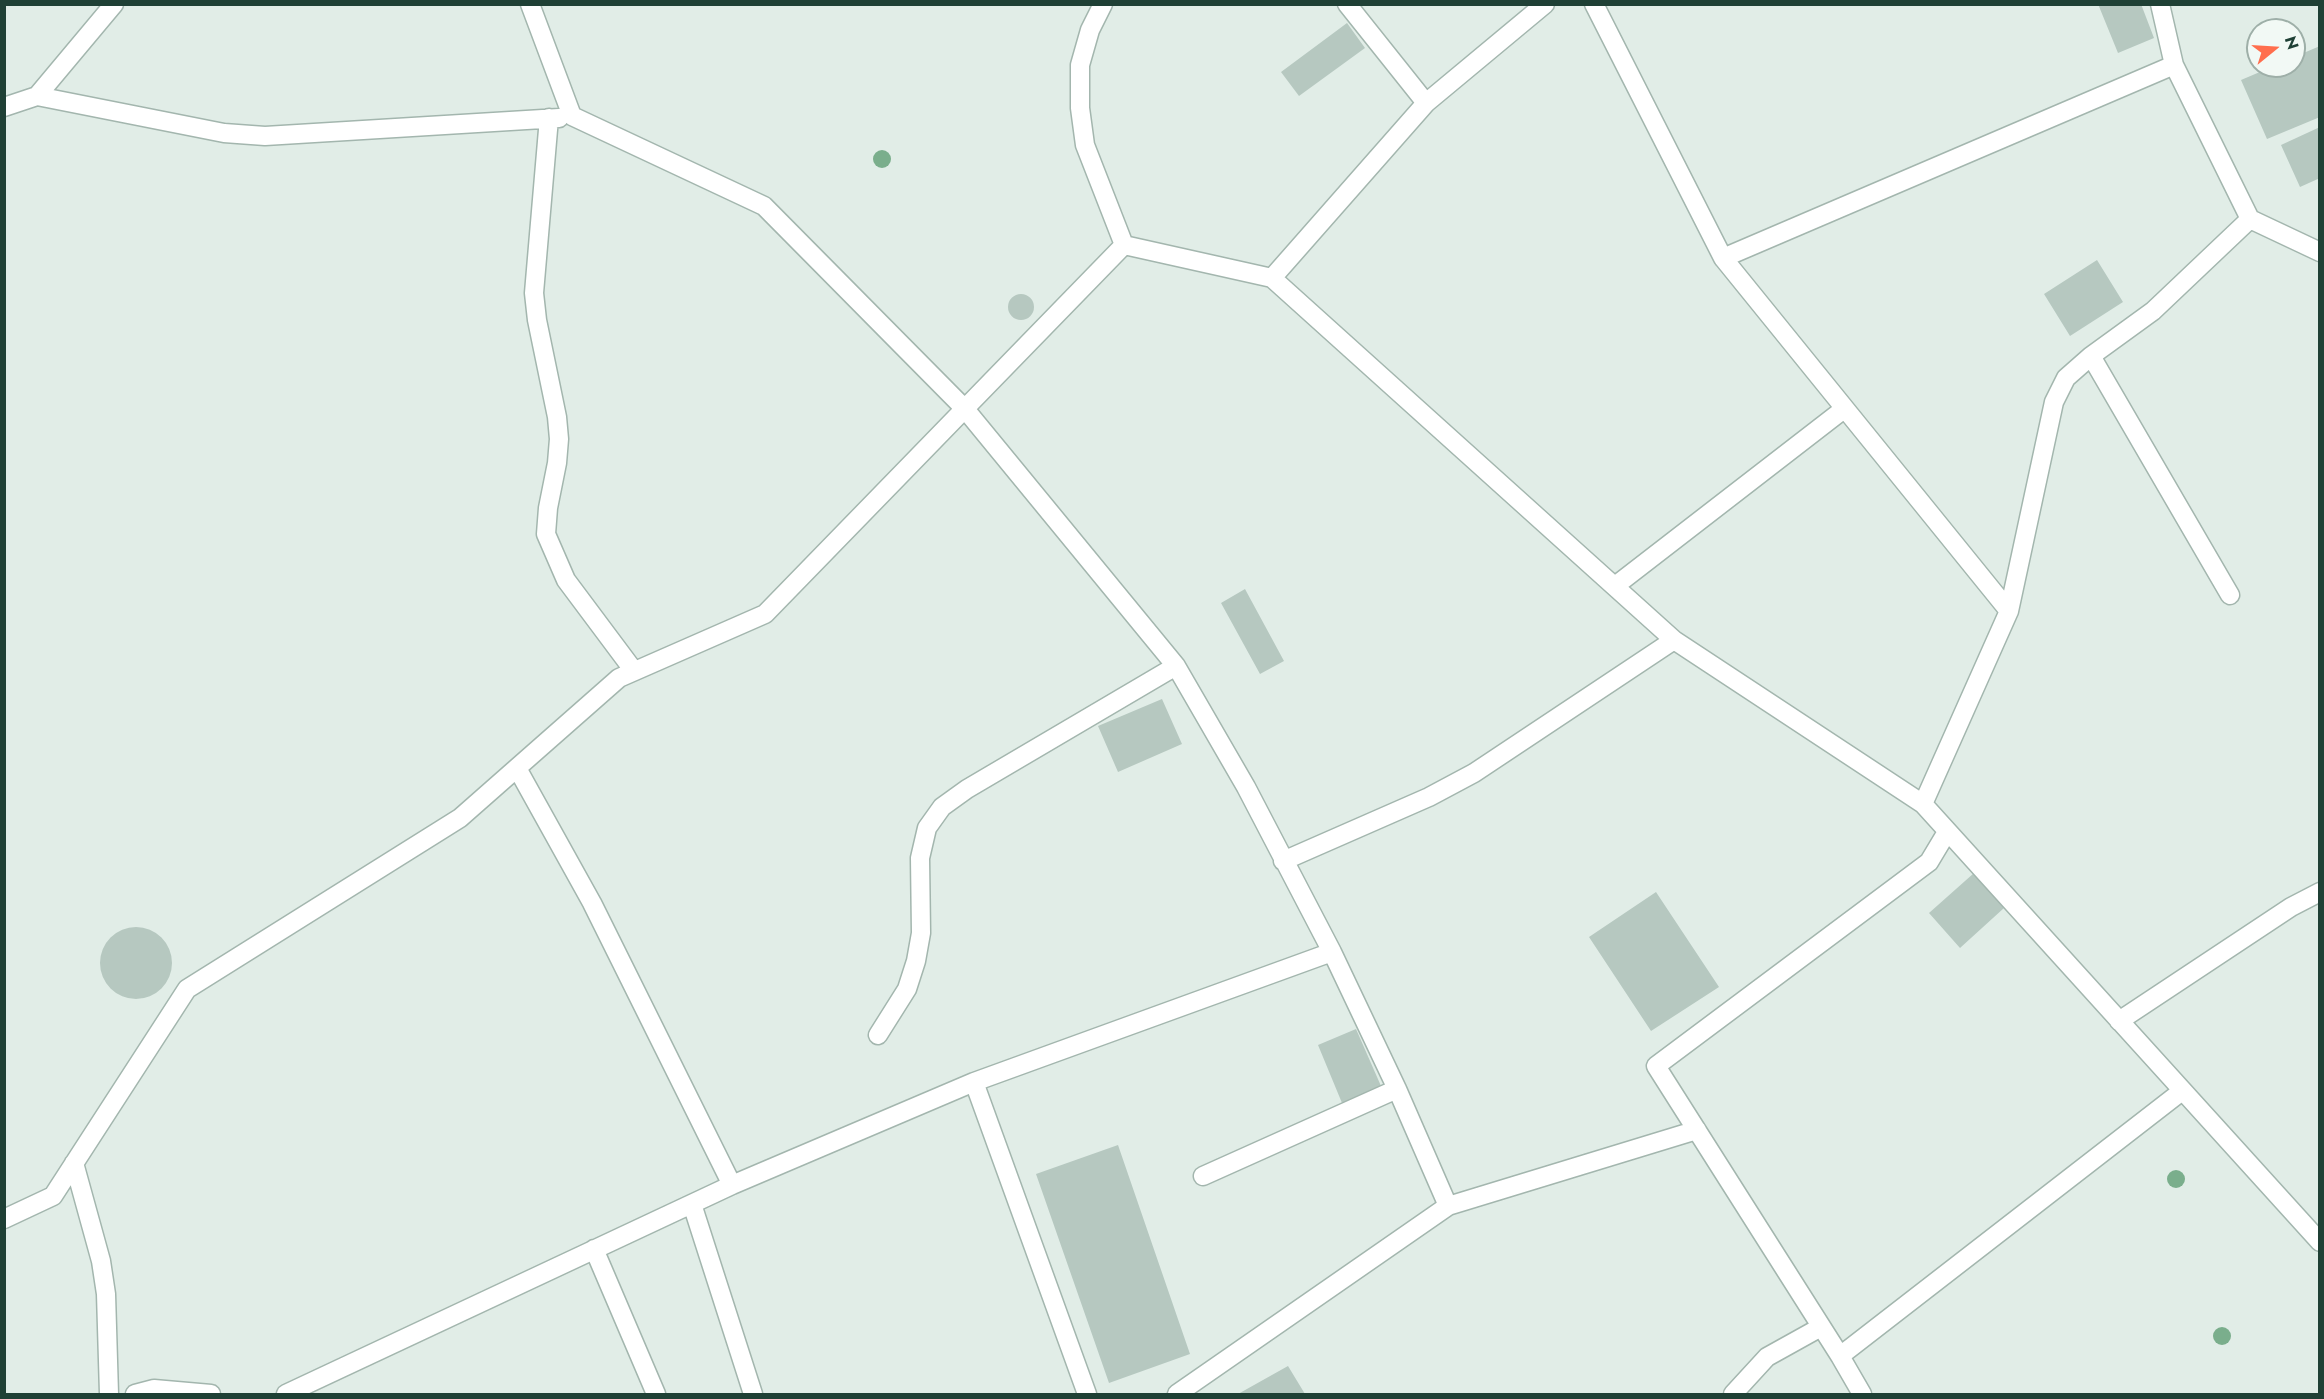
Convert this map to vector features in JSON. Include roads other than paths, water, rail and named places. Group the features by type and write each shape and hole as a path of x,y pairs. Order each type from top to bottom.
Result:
{"street":[{"path":"37,96 114,4"},
{"path":"530,4 572,117"},
{"path":"1103,4 1090,30 1080,65 1080,108 1085,146 1124,245"},
{"path":"1347,4 1426,103"},
{"path":"1272,278 1426,103 1545,4"},
{"path":"1594,4 1724,258 2008,611"},
{"path":"2160,4 2174,65 2250,219 2319,252"},
{"path":"1724,258 2174,65"},
{"path":"4,107 37,96 224,134 265,136 572,117 764,206 965,409 1176,666 1246,788 1332,952 1397,1089 1448,1206"},
{"path":"549,118 534,293 559,439 546,534 566,580 634,671"},
{"path":"1923,804 2008,611 2054,402 2067,378 2091,356 2154,311 2250,219"},
{"path":"1124,245 1272,278 1674,640 1923,804 2319,1242"},
{"path":"4,1219 53,1196 187,989 460,818 619,678 765,614 1124,245"},
{"path":"2091,356 2230,595"},
{"path":"1615,586 1844,409"},
{"path":"1283,861 1429,797 1474,773 1674,640"},
{"path":"878,1035 907,989 916,961 921,933 920,858 927,828 942,807 967,789 1176,666"},
{"path":"517,768 592,903 732,1185"},
{"path":"1862,1395 1840,1356 1656,1066 1929,862 1947,832"},
{"path":"2119,1021 2291,907 2319,892"},
{"path":"286,1395 732,1185 974,1082 1332,952"},
{"path":"974,1082 1087,1395"},
{"path":"1203,1176 1397,1089"},
{"path":"1840,1356 2182,1091"},
{"path":"1177,1395 1448,1206 1697,1130"},
{"path":"75,1162 101,1262 106,1294 109,1395"},
{"path":"692,1204 753,1395"},
{"path":"594,1249 656,1395"},
{"path":"1734,1395 1767,1357 1821,1327"},
{"path":"135,1395 154,1389 211,1395"}]}
